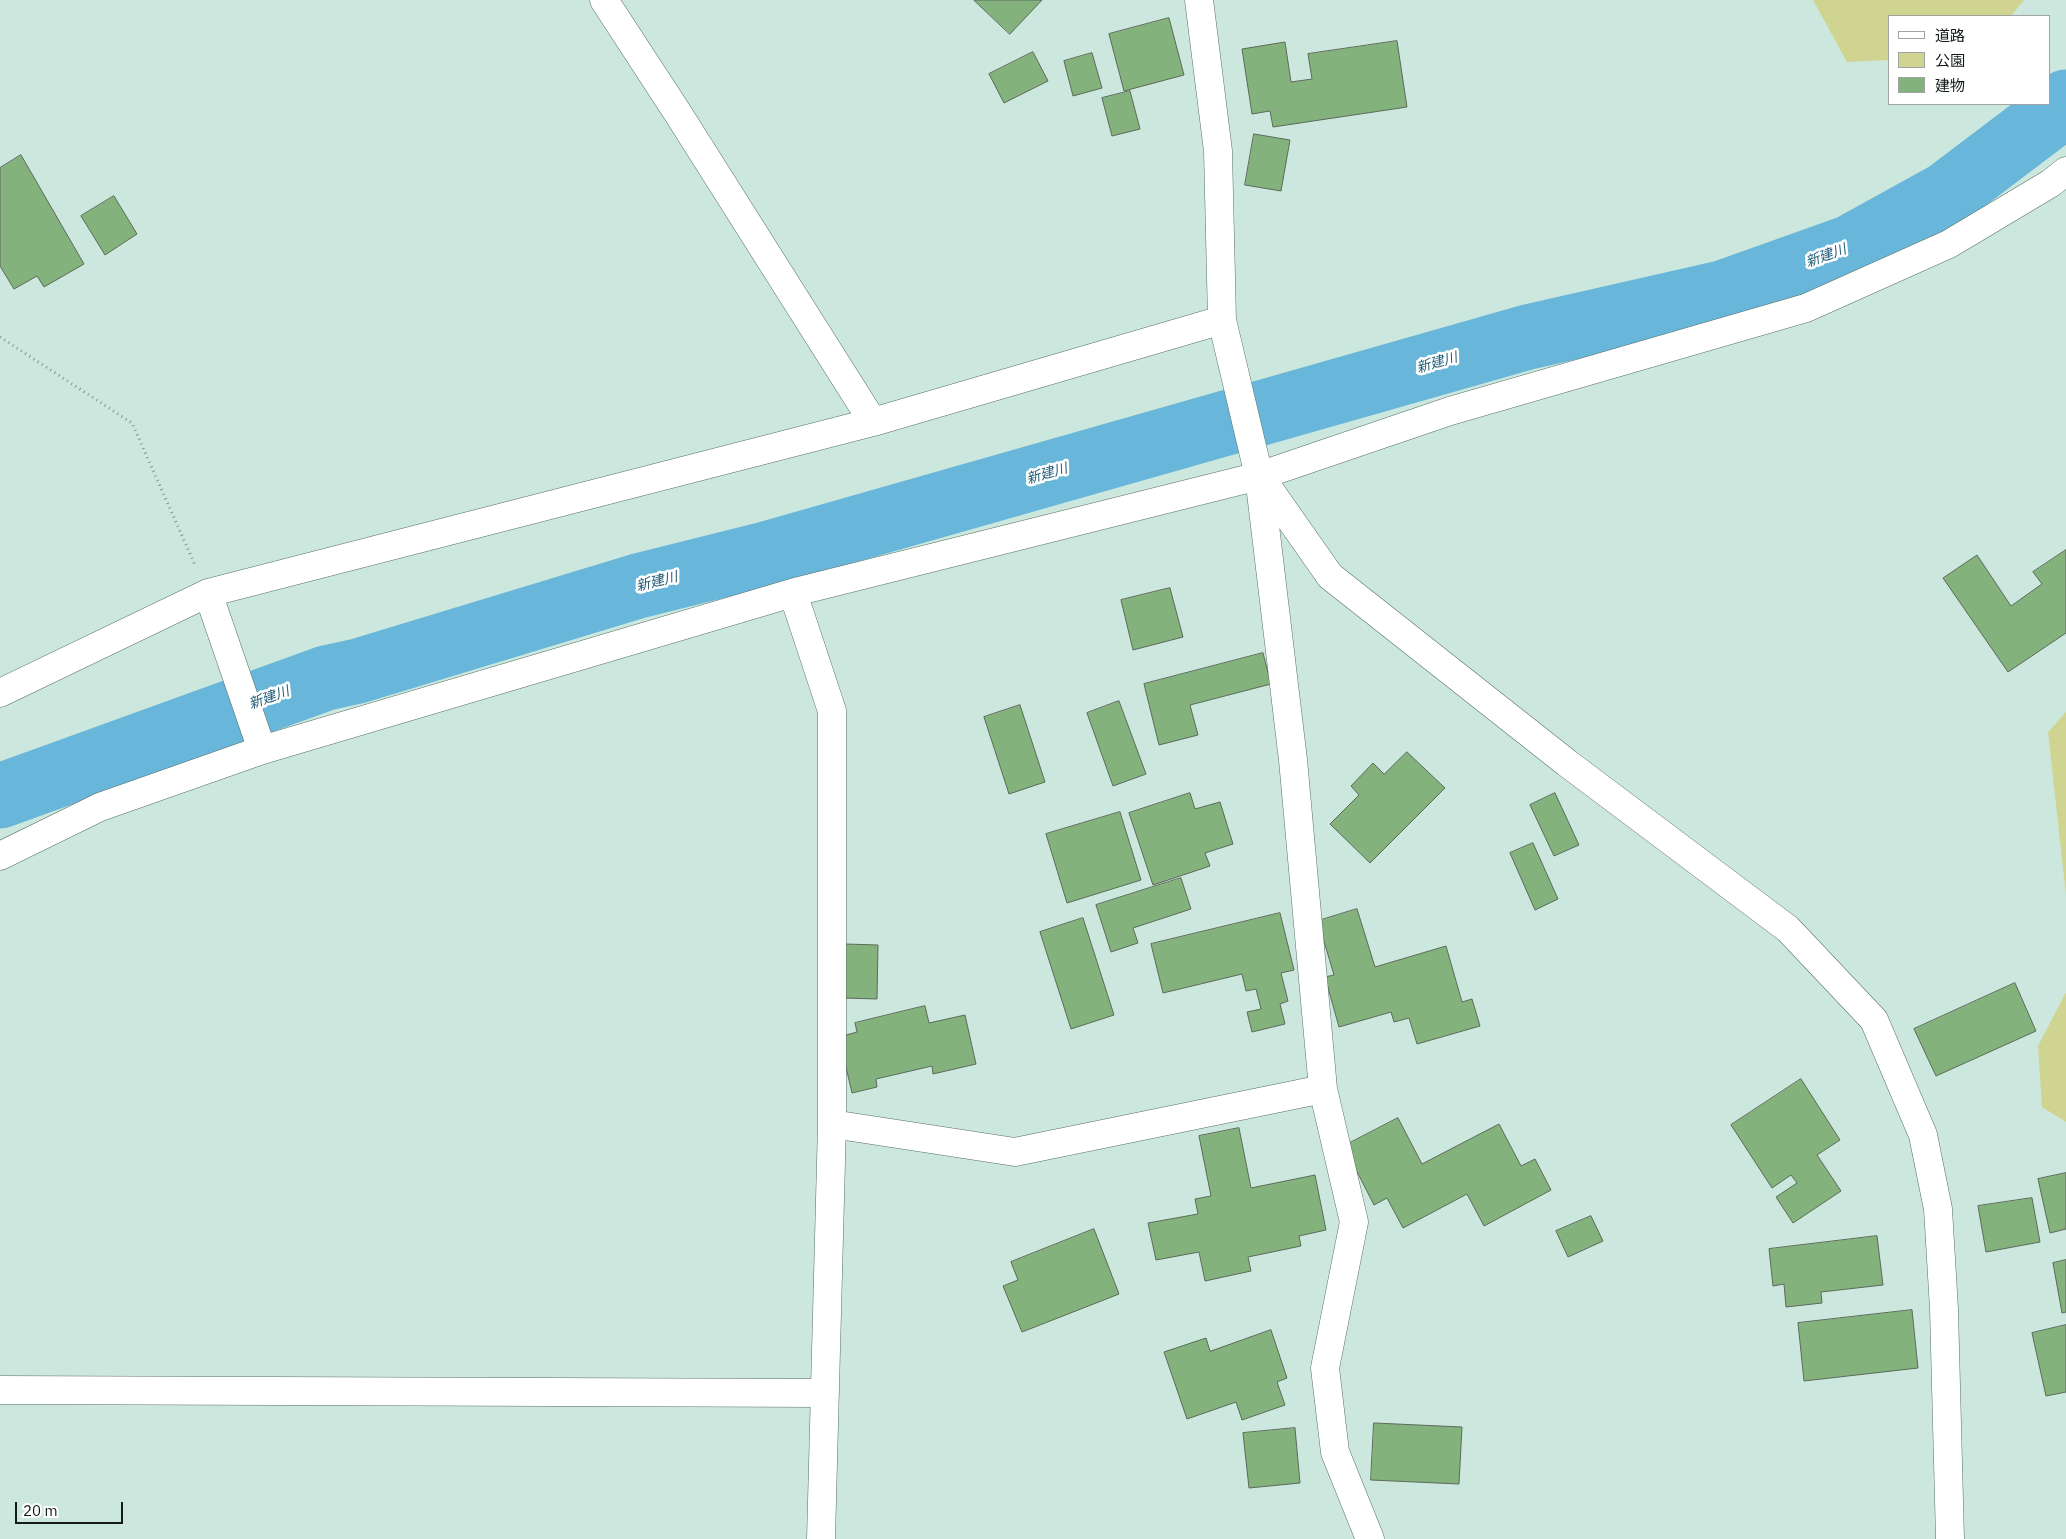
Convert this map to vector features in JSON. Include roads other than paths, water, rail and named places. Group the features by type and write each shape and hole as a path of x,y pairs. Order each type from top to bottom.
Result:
{"street":[{"path":"604,0 873,422"},
{"path":"1199,0 1218,151 1225,328 1257,466 1293,760 1323,1089 1354,1222 1324,1368 1336,1452 1370,1539"},
{"path":"0,856 100,807 258,740 1257,466 1806,308 1948,244 2051,183 2066,171"},
{"path":"0,693 208,593 873,422 1225,328"},
{"path":"1257,466 1330,576 1567,763 1788,929 1874,1020 1923,1135 1938,1209 1944,1309 1950,1539"},
{"path":"793,592 832,711 832,1124 822,1539"},
{"path":"208,593 258,740"},
{"path":"832,1124 1015,1152 1323,1089"},
{"path":"0,1390 825,1392"}],"waterway":[{"name":"新建川","path":"0,796 326,678 358,671 638,586 766,554 1528,337 1722,293 1851,247 1947,194 2066,102"}]}
